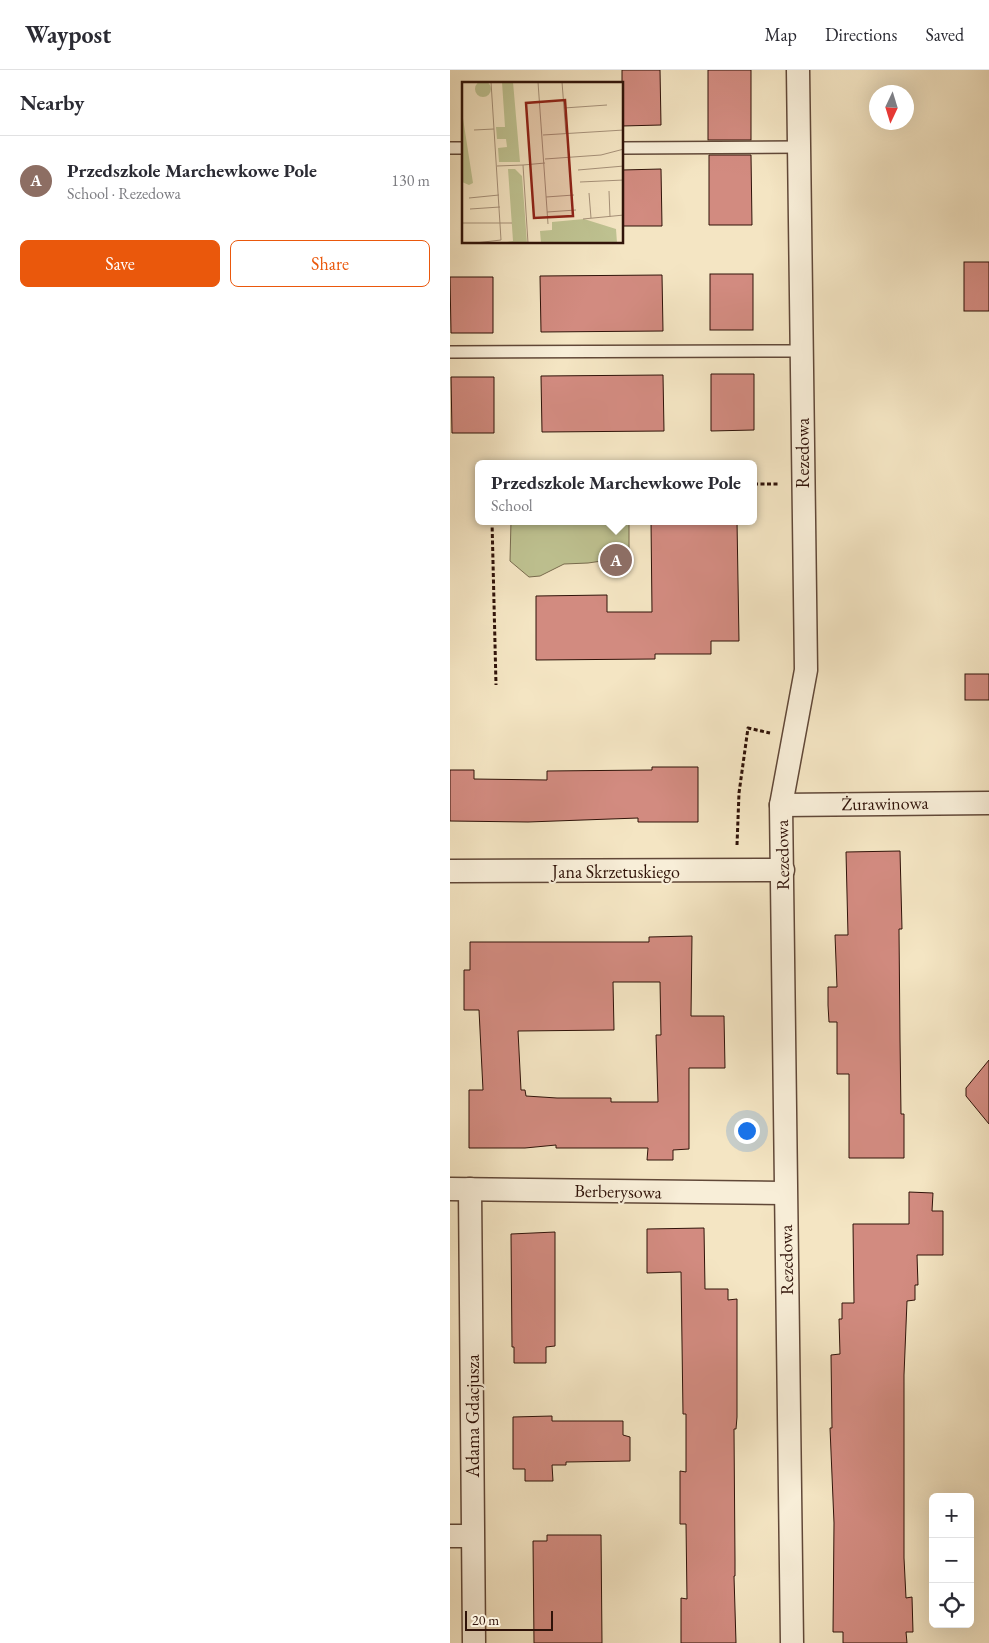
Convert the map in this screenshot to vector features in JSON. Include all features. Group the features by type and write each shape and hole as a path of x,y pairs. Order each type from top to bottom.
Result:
{"street":[{"name":"Rezedowa","path":"792,1643 781,804 806,670 798,70"},
{"name":"Żurawinowa","path":"781,804 989,802"},
{"name":"Jana Skrzetuskiego","path":"450,871 783,870"},
{"name":"Berberysowa","path":"460,1189 785,1193"},
{"name":"Adama Gdacjusza","path":"460,1189 474,1643"},
{"path":"450,1536 472,1536"}],"lane":[{"path":"624,148 800,147"},
{"path":"450,352 802,351"}],"path":[{"path":"757,484 786,484"},
{"path":"492,525 496,685"}],"green space":[{"path":"511,525 629,525 629,557 588,563 564,564 540,576 529,577 510,561"}],"building":[{"path":"622,70 660,70 661,125 624,126 624,82 622,82"},
{"path":"708,70 751,70 751,140 708,140"},
{"path":"709,155 751,155 752,225 709,225"},
{"path":"661,169 662,226 624,226 624,170"},
{"path":"964,262 989,262 989,311 964,311"},
{"path":"710,274 753,274 753,330 710,330"},
{"path":"662,275 663,331 541,332 540,276"},
{"path":"450,277 493,277 493,333 451,333"},
{"path":"711,374 754,374 754,430 711,431"},
{"path":"663,375 664,431 542,432 541,376"},
{"path":"451,377 494,377 494,433 452,433"},
{"path":"651,525 737,525 739,641 711,641 711,654 655,654 655,659 536,660 536,596 607,595 607,612 652,612"},
{"path":"965,674 989,674 989,700 965,700"},
{"path":"652,767 698,767 698,822 638,822 638,818 528,822 450,821 450,770 474,770 474,779 547,780 547,771 652,770"},
{"path":"900,851 902,929 899,929 900,1040 901,1114 904,1114 904,1158 849,1158 849,1074 837,1074 837,1022 829,1022 828,1005 828,987 837,987 835,935 848,935 846,852"},
{"path":"692,936 691,1016 724,1016 725,1068 689,1068 689,1149 673,1150 673,1160 647,1160 648,1148 556,1148 556,1145 525,1148 469,1148 469,1090 483,1090 479,1010 464,1010 464,970 470,970 470,942 649,942 649,937","holes":["613,982 660,982 661,1035 656,1035 658,1102 611,1102 611,1098 526,1096 525,1090 521,1090 518,1031 614,1030"]},
{"path":"989,1060 989,1124 966,1096 966,1088"},
{"path":"909,1192 933,1193 932,1211 943,1211 943,1255 917,1255 918,1285 915,1285 915,1300 907,1301 904,1375 904,1558 906,1598 912,1597 913,1632 906,1632 907,1643 843,1643 843,1632 833,1632 834,1523 830,1428 832,1428 831,1355 840,1354 839,1319 842,1319 842,1303 854,1303 853,1224 909,1224"},
{"path":"704,1228 705,1289 728,1289 728,1300 737,1299 737,1417 736,1429 734,1429 736,1643 681,1643 681,1598 687,1599 686,1524 680,1524 680,1471 686,1472 686,1414 683,1414 681,1272 647,1273 647,1229"},
{"path":"555,1232 555,1346 546,1347 546,1363 514,1363 514,1347 512,1347 511,1234"},
{"path":"552,1416 552,1421 623,1421 623,1435 630,1437 630,1461 566,1462 566,1465 552,1465 553,1481 525,1481 525,1469 513,1469 513,1417"},
{"path":"547,1535 601,1535 602,1643 534,1643 533,1541 547,1541"}],"place":[{"name":"Przedszkole Marchewkowe Pole","path":"616,560"}]}
